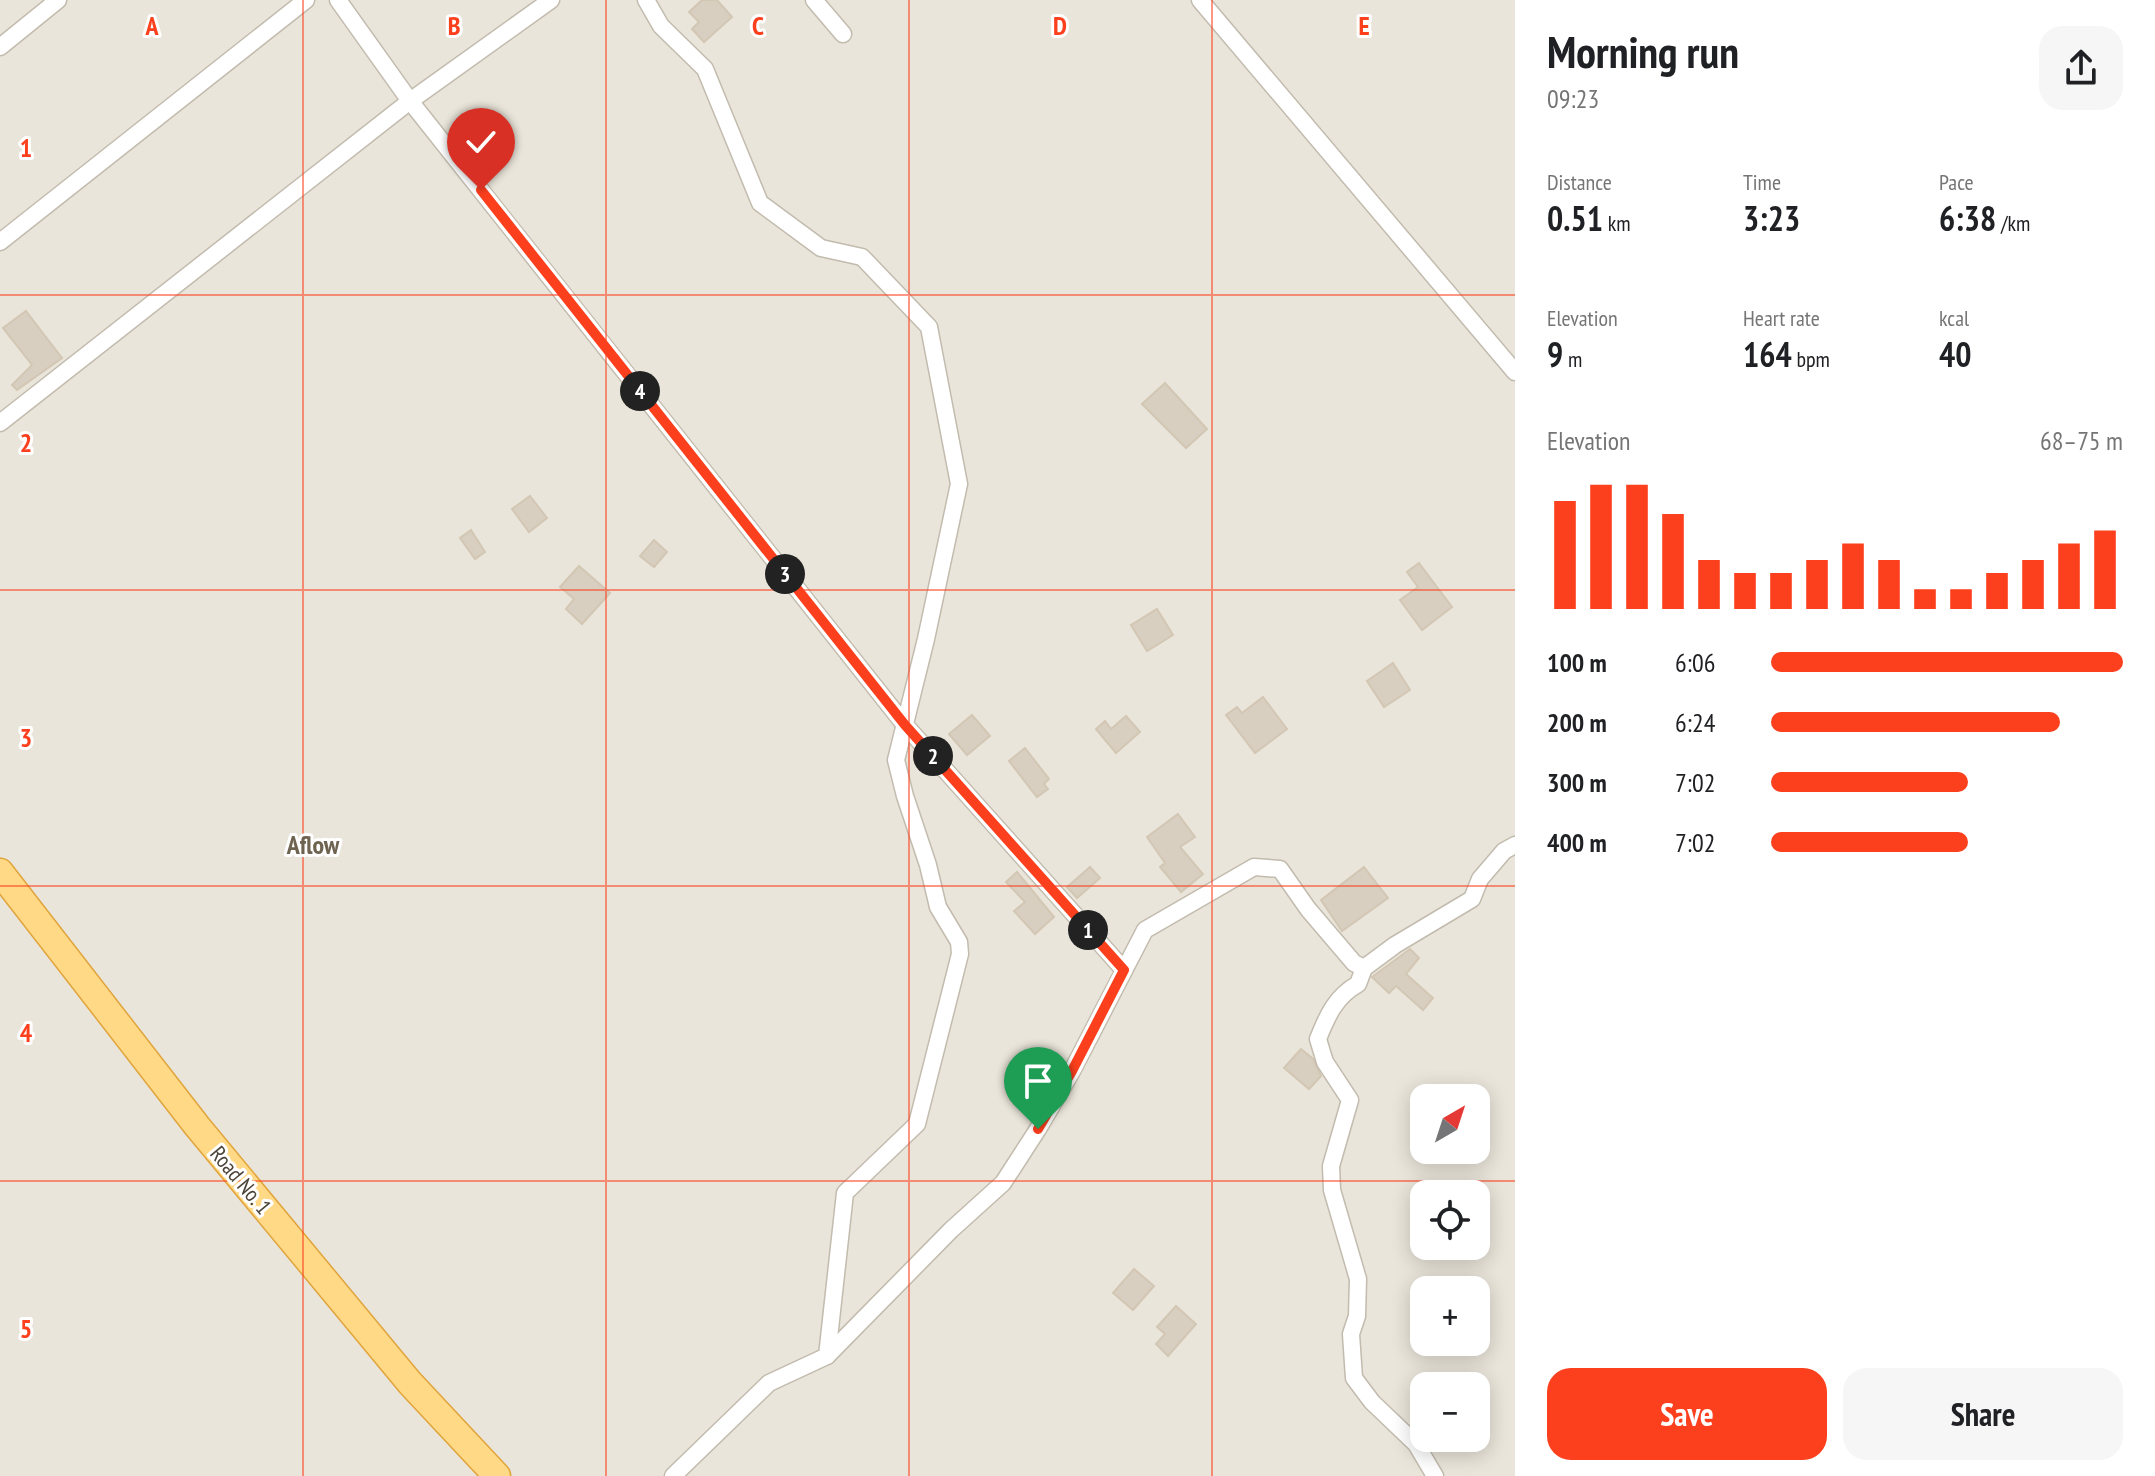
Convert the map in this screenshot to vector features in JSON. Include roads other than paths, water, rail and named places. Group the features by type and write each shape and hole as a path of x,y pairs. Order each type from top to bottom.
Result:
{"highway":[{"name":"Road No. 1","path":"1,875 197,1126 410,1383 497,1476"}],"street":[{"path":"0,47 58,0"},
{"path":"0,242 306,0"},
{"path":"338,0 410,101 905,725 1124,970"},
{"path":"0,423 410,101 551,0"},
{"path":"646,0 661,26 705,69 760,203 821,248 862,257 929,327 959,484 896,760 938,907 959,942 960,954 917,1124 845,1193 827,1356"},
{"path":"814,0 843,34"},
{"path":"1200,0 1515,372"},
{"path":"1435,1476 1416,1444 1372,1402 1354,1378 1351,1334 1357,1316 1358,1279 1332,1190 1331,1166 1350,1100 1325,1062 1318,1039 1331,1009 1345,991 1358,984 1364,968 1395,945 1472,899 1480,879 1504,851 1515,845"},
{"path":"673,1476 769,1383 827,1356 951,1230 1003,1183 1072,1071 1145,930 1254,867 1280,869 1308,909 1354,963 1364,968"}],"district":[{"name":"Aflow","path":"313,845"}]}
